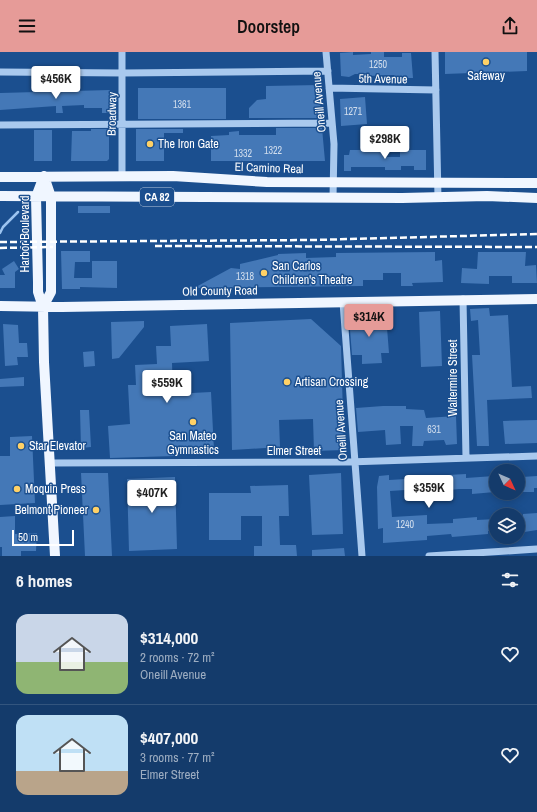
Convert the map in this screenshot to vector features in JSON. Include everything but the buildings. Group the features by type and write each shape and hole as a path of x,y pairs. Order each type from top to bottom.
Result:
{"main road":[{"name":"El Camino Real","path":"0,177 122,175 173,176 267,182 537,184"},
{"name":"Harbor Boulevard","path":"43,308 51,292 51,197 44,176"},
{"name":"Harbor Boulevard","path":"44,176 36,197 38,292 43,308 44,362 56,556"},
{"name":"CA 82","path":"0,196 333,198 438,198 487,196 537,198"},
{"name":"Old County Road","path":"0,306 43,308 463,299 537,299"}],"street":[{"name":"Broadway","path":"122,52 122,175"},
{"name":"Oneill Avenue","path":"326,52 332,123 333,198"},
{"path":"435,52 438,198"},
{"path":"0,72 123,73 328,71"},
{"name":"5th Avenue","path":"329,88 436,90"},
{"path":"0,125 122,123 265,125 332,123"},
{"name":"Waltermire Street","path":"463,299 466,458"},
{"name":"Oneill Avenue","path":"343,302 362,556"},
{"name":"Elmer Street","path":"51,463 354,461 537,456"},
{"path":"429,556 537,549"}],"waterway":[{"path":"0,233 3,227 18,212"}],"railway":[{"path":"0,242 314,240 537,234"},
{"path":"155,246 537,247"},
{"path":"0,248 53,247"}],"place":[{"name":"Safeway","path":"486,62"},
{"name":"The Iron Gate","path":"150,144"},
{"name":"San Carlos Children's Theatre","path":"264,273"},
{"name":"Artisan Crossing","path":"287,382"},
{"name":"San Mateo Gymnastics","path":"193,422"},
{"name":"Star Elevator","path":"21,446"},
{"name":"Moquin Press","path":"17,489"},
{"name":"Belmont Pioneer","path":"96,510"}]}
